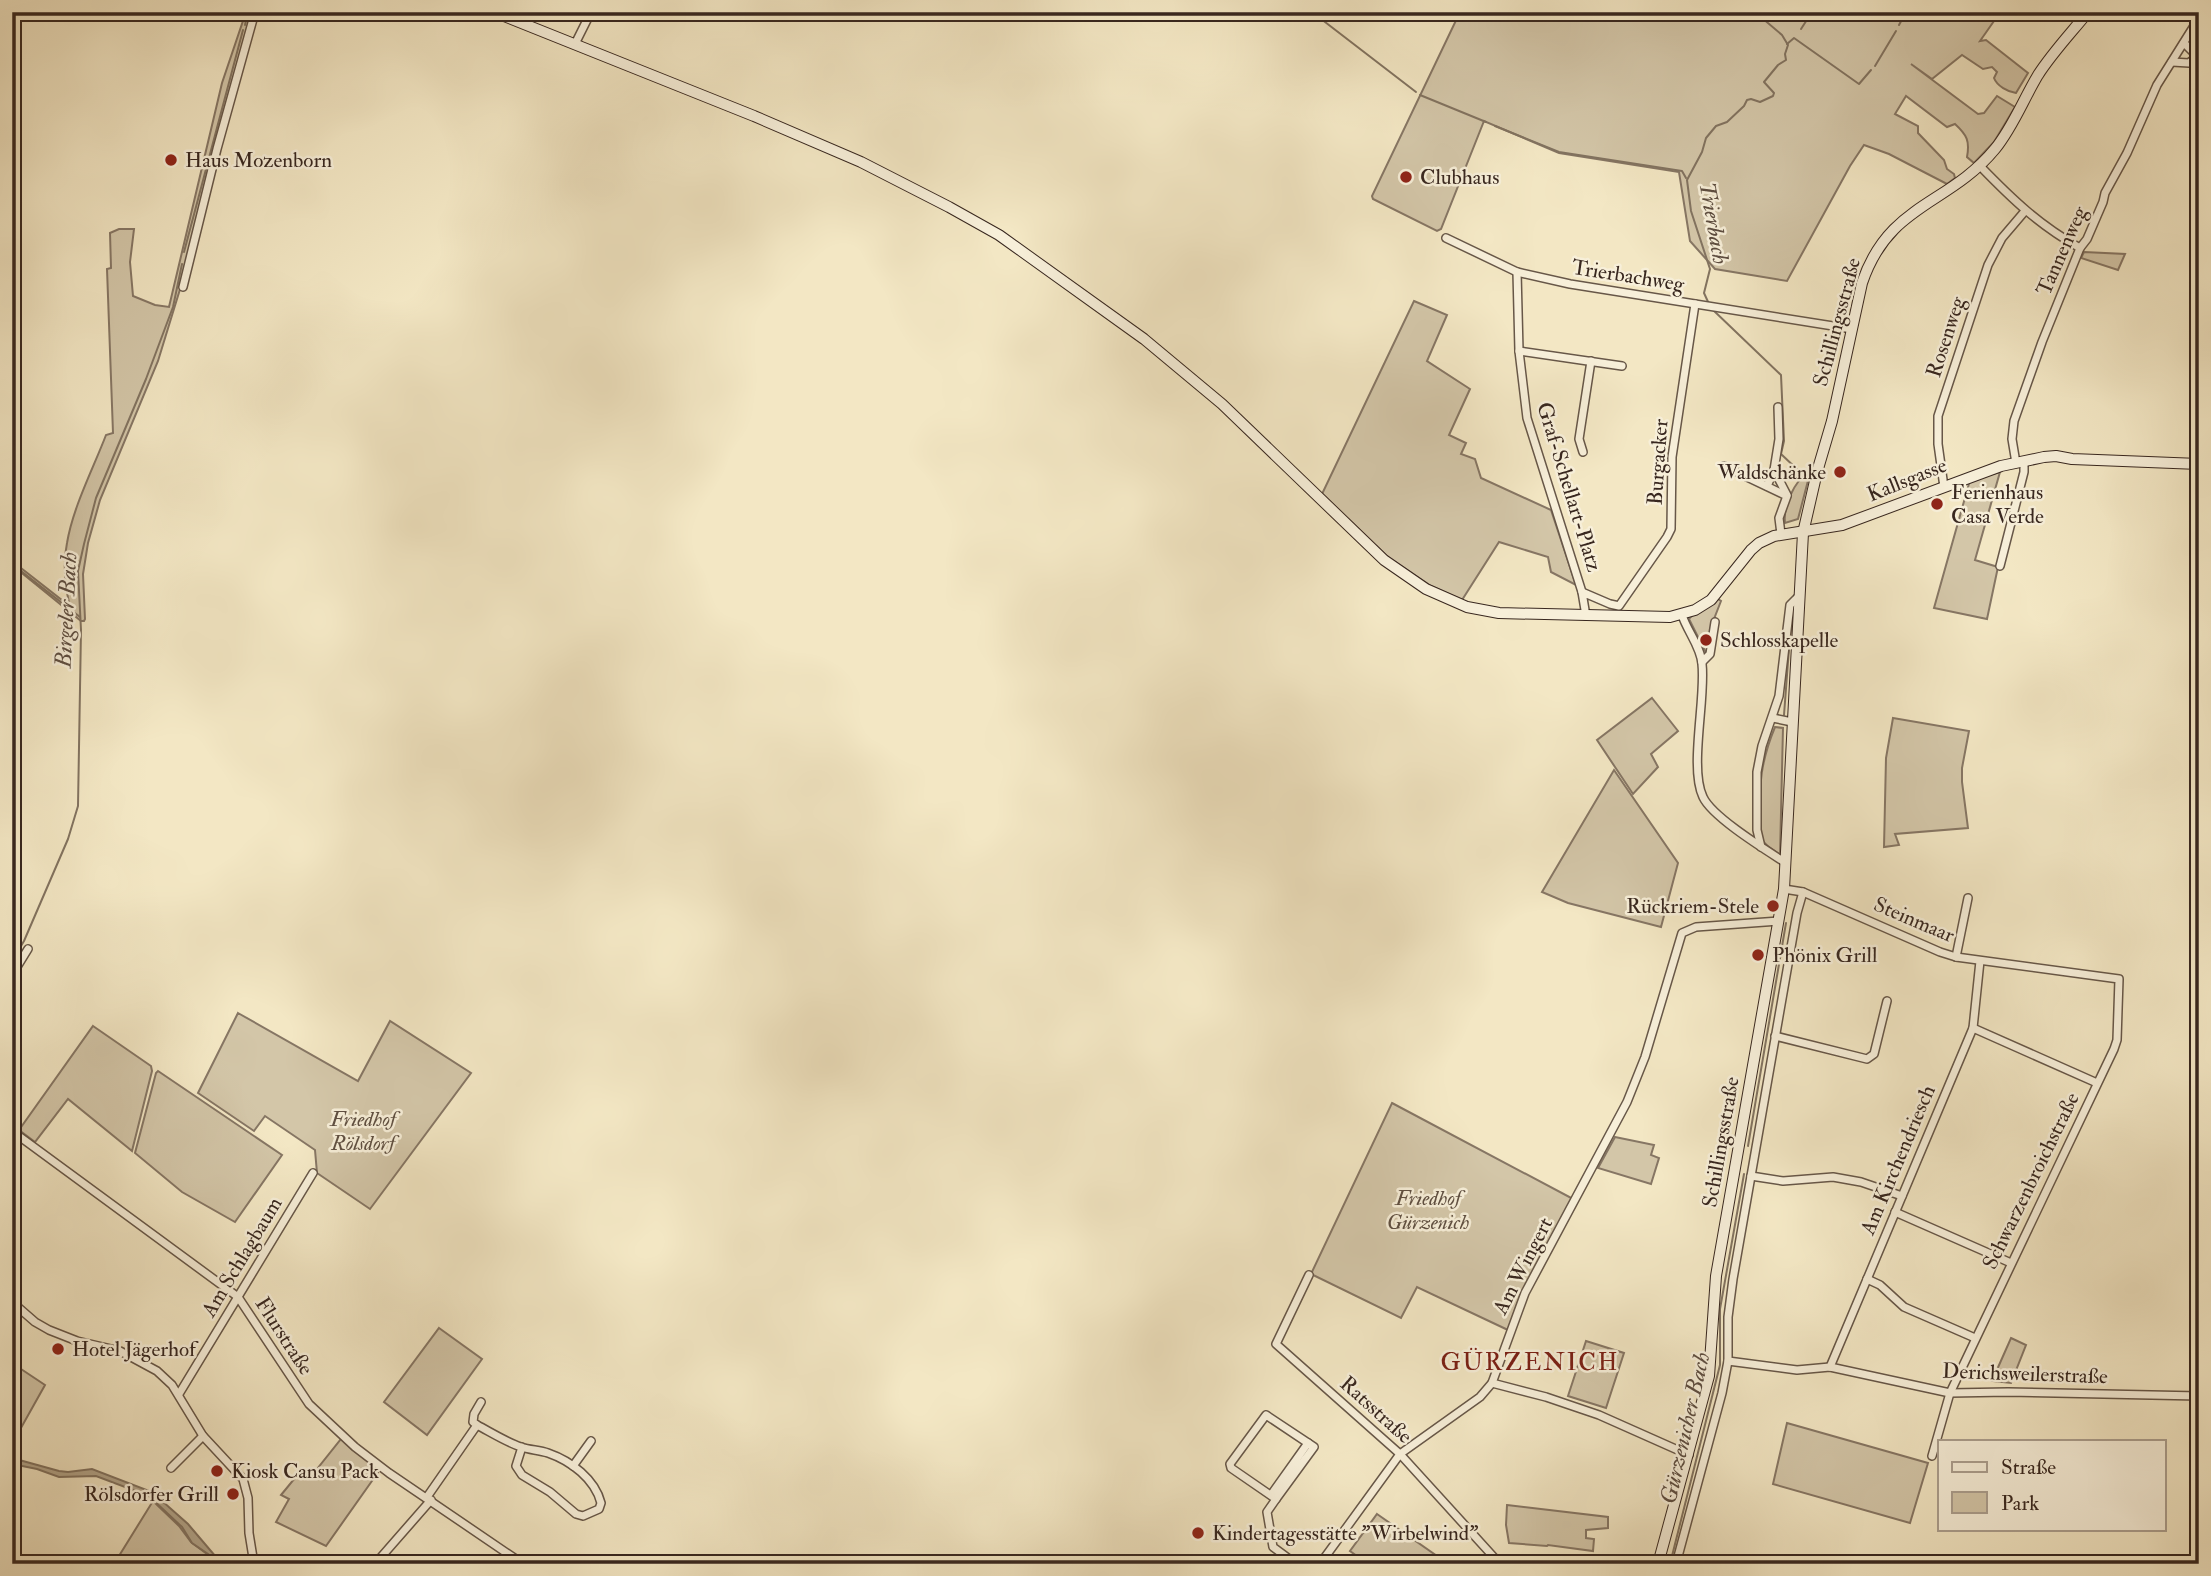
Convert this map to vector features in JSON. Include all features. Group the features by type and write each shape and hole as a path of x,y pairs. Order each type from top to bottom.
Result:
{"street":[{"path":"183,287 255,12"},
{"path":"494,12 861,162 999,235 1144,339 1222,404 1404,576 1467,607 1499,612 1586,616 1682,615 1711,600 1759,543 1781,534 1779,518 1788,493"},
{"path":"575,44 591,12"},
{"name":"Schillingsstraße","path":"1658,1564 1709,1376 1716,1277 1784,889 1803,533 1866,272 1877,248 1909,215 1980,166 2004,137 2046,63 2088,12"},
{"name":"Tannenweg","path":"2000,566 2024,472 2012,439 2014,421 2042,342 2080,248 2087,239 2119,163 2127,153 2157,85 2199,18"},
{"name":"Tannenweg","path":"2172,62 2189,63 2194,59 2194,53 2184,43"},
{"path":"1980,166 2025,211 2049,230 2080,248"},
{"name":"Rosenweg","path":"1944,486 1938,444 1938,416 1988,265 2002,238 2025,211"},
{"name":"Trierbachweg","path":"1447,238 1517,272 1570,285 1852,329"},
{"name":"Graf-Schellart-Platz","path":"1517,272 1519,351 1527,418 1582,592 1586,616"},
{"name":"Burgacker","path":"1582,592 1619,606 1671,529 1672,457 1695,304"},
{"path":"1519,351 1622,366"},
{"name":"Graf-Schellart-Platz","path":"1583,453 1579,439 1591,361"},
{"path":"1767,486 1774,470 1779,439 1778,407"},
{"name":"Kallsgasse","path":"1781,534 1803,533 1842,525 1988,470 2020,462 2069,459 2199,464"},
{"path":"1724,466 1788,493"},
{"path":"1774,470 1788,493"},
{"name":"Schillingsstraße","path":"1762,848 1757,830 1756,772 1779,696 1790,605 1799,596"},
{"path":"1682,615 1702,662 1698,768 1702,796 1716,813 1786,863"},
{"path":"1702,662 1710,654 1715,622"},
{"path":"1773,718 1792,722"},
{"name":"Steinmaar","path":"1784,889 1803,892 1956,957 2119,979"},
{"name":"Schillingsstraße","path":"1676,1564 1722,1393 1728,1361 1730,1304 1775,1036 1803,892"},
{"path":"1956,957 1968,898"},
{"name":"Am Wingert","path":"1320,1564 1401,1454 1480,1397 1492,1383 1525,1293 1627,1102 1645,1057 1682,933 1696,927 1779,922"},
{"path":"12,975 28,949"},
{"name":"Am Kirchendriesch","path":"1830,1367 1973,1028 1980,961"},
{"name":"Schwarzenbroichstraße","path":"1932,1456 1950,1393 2116,1044 2119,979"},
{"path":"1775,1036 1871,1058 1887,1001"},
{"path":"1973,1028 2097,1083"},
{"name":"Flurstraße","path":"12,1130 238,1297 309,1404 357,1448 389,1473 523,1564"},
{"name":"Am Schlagbaum","path":"179,1394 313,1172"},
{"path":"1751,1176 1783,1181 1833,1177 1861,1182 1902,1196"},
{"path":"1895,1212 2011,1263"},
{"name":"Ratsstraße","path":"1309,1275 1276,1344 1401,1454 1500,1564"},
{"path":"1867,1279 1880,1285 1905,1307 1975,1338"},
{"path":"12,1302 35,1322 55,1333 131,1356 165,1378 179,1394 203,1436 237,1471 247,1490 254,1564"},
{"name":"Derichsweilerstraße","path":"1728,1361 1797,1370 1830,1367 1950,1393 2199,1396"},
{"path":"1492,1383 1599,1415 1689,1455"},
{"path":"481,1402 474,1413 474,1422 477,1425 522,1447 547,1452 573,1466 594,1488 601,1503 598,1509 592,1514 576,1514 550,1492 518,1471 516,1460 522,1447"},
{"path":"1274,1497 1230,1466 1264,1417 1269,1415 1314,1447 1274,1497 1268,1512 1273,1547 1296,1564"},
{"path":"374,1564 429,1499 477,1425"},
{"path":"171,1468 203,1436"},
{"path":"573,1466 591,1441"}],"green space":[{"path":"246,12 252,12 181,286 158,361 100,500 88,543 83,574 85,619 81,621 12,565 12,561 69,603 65,565 70,529 106,435 113,433 107,269 111,268 110,233 119,229 134,229 130,262 133,296 155,305 169,307 222,83"},
{"path":"1460,12 1982,12 1994,21 1980,41 1986,40 2028,73 2016,93 1998,84 1994,78 1997,72 1992,67 1983,69 1962,55 1932,79 1911,64 1978,114 1984,113 1997,96 2015,107 1994,142 1974,163 1967,157 1968,142 1965,135 1955,124 1947,127 1906,96 1895,114 1918,126 1918,133 1944,160 1947,169 1955,178 1947,184 1889,154 1864,145 1787,281 1715,269 1690,241 1679,172 1559,153 1484,121 1441,229 1437,231 1373,199 1372,196"},
{"path":"2084,252 2125,254 2118,270 2081,258"},
{"path":"1414,301 1447,315 1427,361 1470,389 1449,435 1466,443 1461,454 1475,459 1481,478 1551,510 1576,585 1551,572 1548,557 1499,542 1462,600 1431,586 1388,557 1322,494"},
{"path":"2000,472 1975,560 1998,567 1987,619 1934,608 1970,480"},
{"path":"1808,473 1798,519 1785,523 1790,495"},
{"path":"1718,599 1721,601 1706,653 1689,619"},
{"path":"1652,698 1678,731 1651,754 1658,767 1633,794 1597,740"},
{"path":"1893,718 1969,731 1962,768 1968,828 1895,834 1899,845 1884,847 1886,758"},
{"path":"1775,727 1783,728 1780,855 1763,841 1760,824 1762,772"},
{"path":"1614,770 1678,863 1661,927 1568,903 1542,892"},
{"name":"Friedhof Rölsdorf","path":"238,1013 358,1081 390,1021 471,1073 370,1209 317,1173 315,1150 265,1116 254,1131 198,1093"},
{"path":"93,1026 151,1066 132,1151 68,1099 35,1142 19,1130"},
{"path":"158,1071 282,1155 235,1222 182,1192 135,1153"},
{"name":"Friedhof Gürzenich","path":"1392,1103 1575,1200 1520,1296 1508,1330 1417,1287 1401,1318 1311,1274"},
{"path":"1615,1137 1654,1145 1651,1155 1659,1158 1651,1184 1598,1168"},
{"path":"439,1328 482,1359 427,1435 384,1402"},
{"path":"2011,1338 2026,1345 2011,1383 1992,1381"},
{"path":"1586,1341 1624,1353 1606,1408 1568,1396"},
{"path":"15,1365 45,1385 12,1444 12,1368"},
{"path":"1787,1423 1928,1463 1910,1523 1773,1484"},
{"path":"341,1439 379,1471 326,1546 276,1522 289,1499 281,1495 299,1473 309,1479"},
{"path":"153,1501 191,1542 216,1564 114,1564"},
{"path":"1507,1505 1608,1517 1608,1528 1586,1530 1586,1538 1594,1539 1593,1551 1509,1543"},
{"path":"1377,1514 1437,1556 1431,1564 1368,1564 1350,1551"}],"shaded area":[{"path":"12,1458 59,1471 92,1469 152,1492 188,1524 222,1564 217,1564 192,1543 182,1527 149,1496 96,1476 59,1477 12,1464"}],"waterway":[{"name":"Birgeler Bach","path":"245,25 248,12"},
{"path":"1312,12 1416,92"},
{"name":"Trierbach","path":"1709,304 1704,293 1710,269 1691,211 1687,180 1702,152 1706,138 1716,126 1727,122 1747,100 1760,102 1773,96 1774,93 1764,82 1778,65 1786,60 1788,45 1782,35 1755,12"},
{"path":"1801,29 1812,12"},
{"path":"1899,25 1906,12"},
{"name":"Birgeler Bach","path":"184,252 243,30"},
{"path":"1875,66 1896,31"},
{"path":"1787,44 1794,38 1859,84 1871,70"},
{"path":"1420,95 1486,122"},
{"path":"1495,126 1559,152 1682,171 1686,178"},
{"name":"Birgeler Bach","path":"12,961 24,941 68,839 78,806 81,630 78,571 84,544 96,498 173,307 182,264"},
{"name":"Trierbach","path":"1712,309 1781,375 1784,441 1781,454 1800,472"},
{"path":"12,564 80,617"},
{"name":"Gürzenicher Bach","path":"1784,715 1791,622"},
{"name":"Gürzenicher Bach","path":"1748,1146 1786,923"},
{"name":"Gürzenicher Bach","path":"1670,1564 1720,1365 1720,1309 1744,1174"}],"place":[{"name":"Haus Mozenborn","path":"171,160"},
{"name":"Clubhaus","path":"1406,177"},
{"name":"Waldschänke","path":"1840,472"},
{"name":"Ferienhaus Casa Verde","path":"1937,504"},
{"name":"Schlosskapelle","path":"1706,640"},
{"name":"Rückriem-Stele","path":"1773,906"},
{"name":"Phönix Grill","path":"1758,955"},
{"name":"Hotel Jägerhof","path":"58,1349"},
{"name":"Kiosk Cansu Pack","path":"217,1471"},
{"name":"Rölsdorfer Grill","path":"233,1494"},
{"name":"Kindertagesstätte \"Wirbelwind\"","path":"1198,1533"}],"district":[{"name":"GÜRZENICH","path":"1530,1362"}]}
